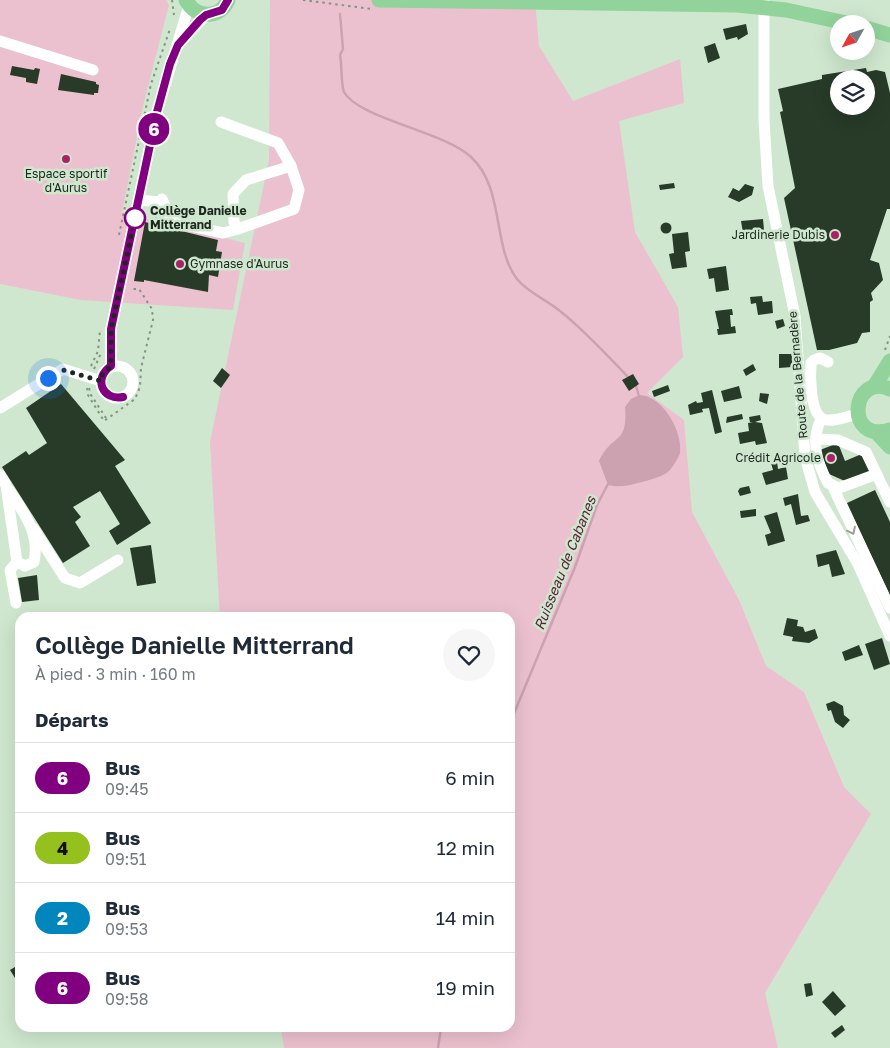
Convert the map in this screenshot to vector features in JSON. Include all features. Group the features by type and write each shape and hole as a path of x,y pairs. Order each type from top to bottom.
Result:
{"main road":[{"path":"187,3 194,10 206,15 222,10 228,0"},
{"path":"379,0 764,3 830,19"},
{"path":"875,31 890,35"},
{"path":"890,361 874,387 868,390 859,400 858,414 864,426 883,431 890,447"},
{"path":"874,387 890,389"}],"street":[{"path":"111,366 111,329 138,200 158,106 178,45 187,3"},
{"name":"Route de la Bernadère","path":"764,3 764,120 768,186 795,316 805,457 815,492 858,564 887,622 890,636"},
{"path":"178,45 206,15"},
{"path":"0,41 93,70"},
{"path":"138,200 160,202 162,199 170,216 217,225 236,225 294,209 299,190 291,166 278,143 221,122"},
{"path":"236,225 233,194 246,180 291,166"},
{"path":"828,362 817,358 812,361 812,401 815,412 821,418 840,418 858,414"},
{"path":"111,366 122,366 131,373 134,384 132,390 123,397 112,397 104,391 101,381 102,375 111,366"},
{"path":"0,408 63,370 101,381"},
{"path":"821,418 817,427 814,452 822,473 833,486 890,608"},
{"path":"817,439 838,440 866,452 890,502"},
{"path":"833,486 839,488 877,474"},
{"path":"0,475 65,578 80,583 118,560"},
{"path":"6,485 17,562 10,570 16,603"},
{"path":"17,562 25,566 34,562 36,551 32,528"}],"path":[{"path":"172,0 175,12 174,17"},
{"path":"104,421 135,399 140,386 141,368 153,320 152,309 139,289 130,290"}],"shaded area":[{"name":"Espace sportif d'Aurus","path":"0,0 166,0 169,5 143,106 122,213 245,243 233,310 81,300 0,284"},
{"path":"270,0 535,0 539,46 573,101 680,59 684,103 619,121 635,232 678,307 683,357 647,393 684,420 692,512 739,600 766,666 804,692 844,787 871,814 765,993 778,1048 284,1048 282,1032 515,1032 515,612 220,612 210,442 269,160"},
{"path":"639,395 656,401 669,416 678,435 680,453 670,470 661,476 629,485 608,485 599,461 609,446 622,434 625,407 631,399"}],"building":[{"path":"746,24 748,34 738,40 737,37 726,40 723,29"},
{"path":"715,43 720,58 708,63 704,47"},
{"path":"12,66 34,70 35,68 40,69 37,84 26,82 26,78 10,75"},
{"name":"Jardinerie Dubis","path":"875,70 885,72 890,93 890,209 887,209 870,260 879,263 883,280 871,293 873,300 870,302 870,332 862,333 857,343 829,350 817,350 784,198 795,188 780,112 783,111 778,89 822,79 822,75 830,74 830,115 875,115"},
{"path":"61,74 96,82 99,85 98,93 94,93 94,95 58,90"},
{"path":"674,183 675,188 660,190 659,185"},
{"path":"745,184 754,187 752,195 739,202 728,197 733,188 739,191"},
{"path":"763,219 764,230 743,233 741,221"},
{"name":"Gymnase d'Aurus","path":"145,222 218,240 216,251 222,252 218,277 209,275 208,292 144,280 144,282 134,281"},
{"path":"666,222 672,228 666,234 660,228"},
{"path":"688,232 690,251 685,252 687,267 672,269 669,254 674,253 672,234"},
{"path":"726,266 729,290 716,292 714,278 709,279 707,269"},
{"path":"762,296 763,302 772,301 773,313 758,315 756,303 751,304 750,297"},
{"path":"732,309 733,315 730,315 731,327 735,326 736,333 718,335 717,329 719,329 715,311"},
{"path":"783,319 785,326 777,329 775,321"},
{"path":"779,354 793,354 792,367 779,368"},
{"path":"753,364 756,370 746,376 743,370"},
{"path":"222,368 230,375 221,388 213,381"},
{"path":"633,374 639,384 629,391 622,380"},
{"path":"61,384 125,460 115,466 151,523 117,545 109,531 120,524 100,491 73,507 81,517 75,522 90,546 63,563 2,467 26,451 29,455 47,443 26,408"},
{"path":"668,385 670,391 654,397 652,391"},
{"path":"739,386 742,398 724,402 721,391"},
{"path":"712,390 722,432 715,434 709,408 702,409 703,412 690,415 688,405 696,401 697,403 703,402 701,393"},
{"path":"760,393 769,394 767,404 759,401"},
{"path":"742,414 743,419 726,423 727,417"},
{"path":"760,415 761,420 755,422 762,423 767,443 756,445 755,441 740,444 738,433 749,431 748,423 753,422 750,422 749,417"},
{"path":"838,443 845,461 864,453 873,471 847,482 829,474 820,450"},
{"path":"777,462 778,469 786,467 788,479 766,485 762,473 773,470 771,463"},
{"path":"749,486 751,493 740,496 738,491 740,488"},
{"path":"875,490 890,522 890,596 847,503"},
{"path":"798,494 801,516 808,515 810,521 796,525 791,504 785,506 783,498"},
{"path":"756,509 756,516 741,518 740,511"},
{"path":"777,512 785,541 768,546 765,535 771,533 764,516"},
{"path":"151,545 156,583 137,586 130,548"},
{"path":"836,550 845,574 832,577 829,564 818,567 816,555"},
{"path":"37,575 39,600 22,602 18,578"},
{"path":"787,618 798,620 797,626 803,627 805,632 815,629 818,638 809,643 792,641 793,637 783,635"},
{"path":"882,638 890,664 874,670 865,644"},
{"path":"859,645 863,655 845,661 842,652"},
{"path":"834,701 843,706 844,715 850,720 843,728 835,722 831,710 828,711 826,704"},
{"path":"15,967 15,978 10,970"},
{"path":"811,983 813,995 806,997 804,984"},
{"path":"833,991 846,1006 835,1016 822,1002"},
{"path":"842,1025 845,1030 835,1038 831,1033"}],"waterway":[{"name":"Ruisseau de Cabanes","path":"340,14 343,49 340,55 344,92 352,101 366,110 442,140 459,148 471,157 482,170 489,185 504,251 509,266 517,279 526,288 569,318 628,377"},
{"name":"Ruisseau de Cabanes","path":"636,386 639,396"},
{"name":"Ruisseau de Cabanes","path":"515,711 575,567 597,505 608,484"},
{"name":"Ruisseau de Cabanes","path":"438,1048 440,1032"}],"bus line":[{"name":"6","path":"123,397 117,398 107,395 101,386 101,381 102,375 111,366 109,356 111,329 158,106 170,64 178,45 200,20 206,15 215,14 222,10 228,0"}],"place":[{"name":"Espace sportif d'Aurus","path":"66,159"},
{"name":"Collège Danielle Mitterrand","path":"135,218"},
{"name":"Jardinerie Dubis","path":"835,235"},
{"name":"Gymnase d'Aurus","path":"180,264"},
{"name":"Crédit Agricole","path":"831,458"}],"route":[{"path":"48,378 63,370 101,381 102,375 111,366 109,356 111,329 135,218"}]}
